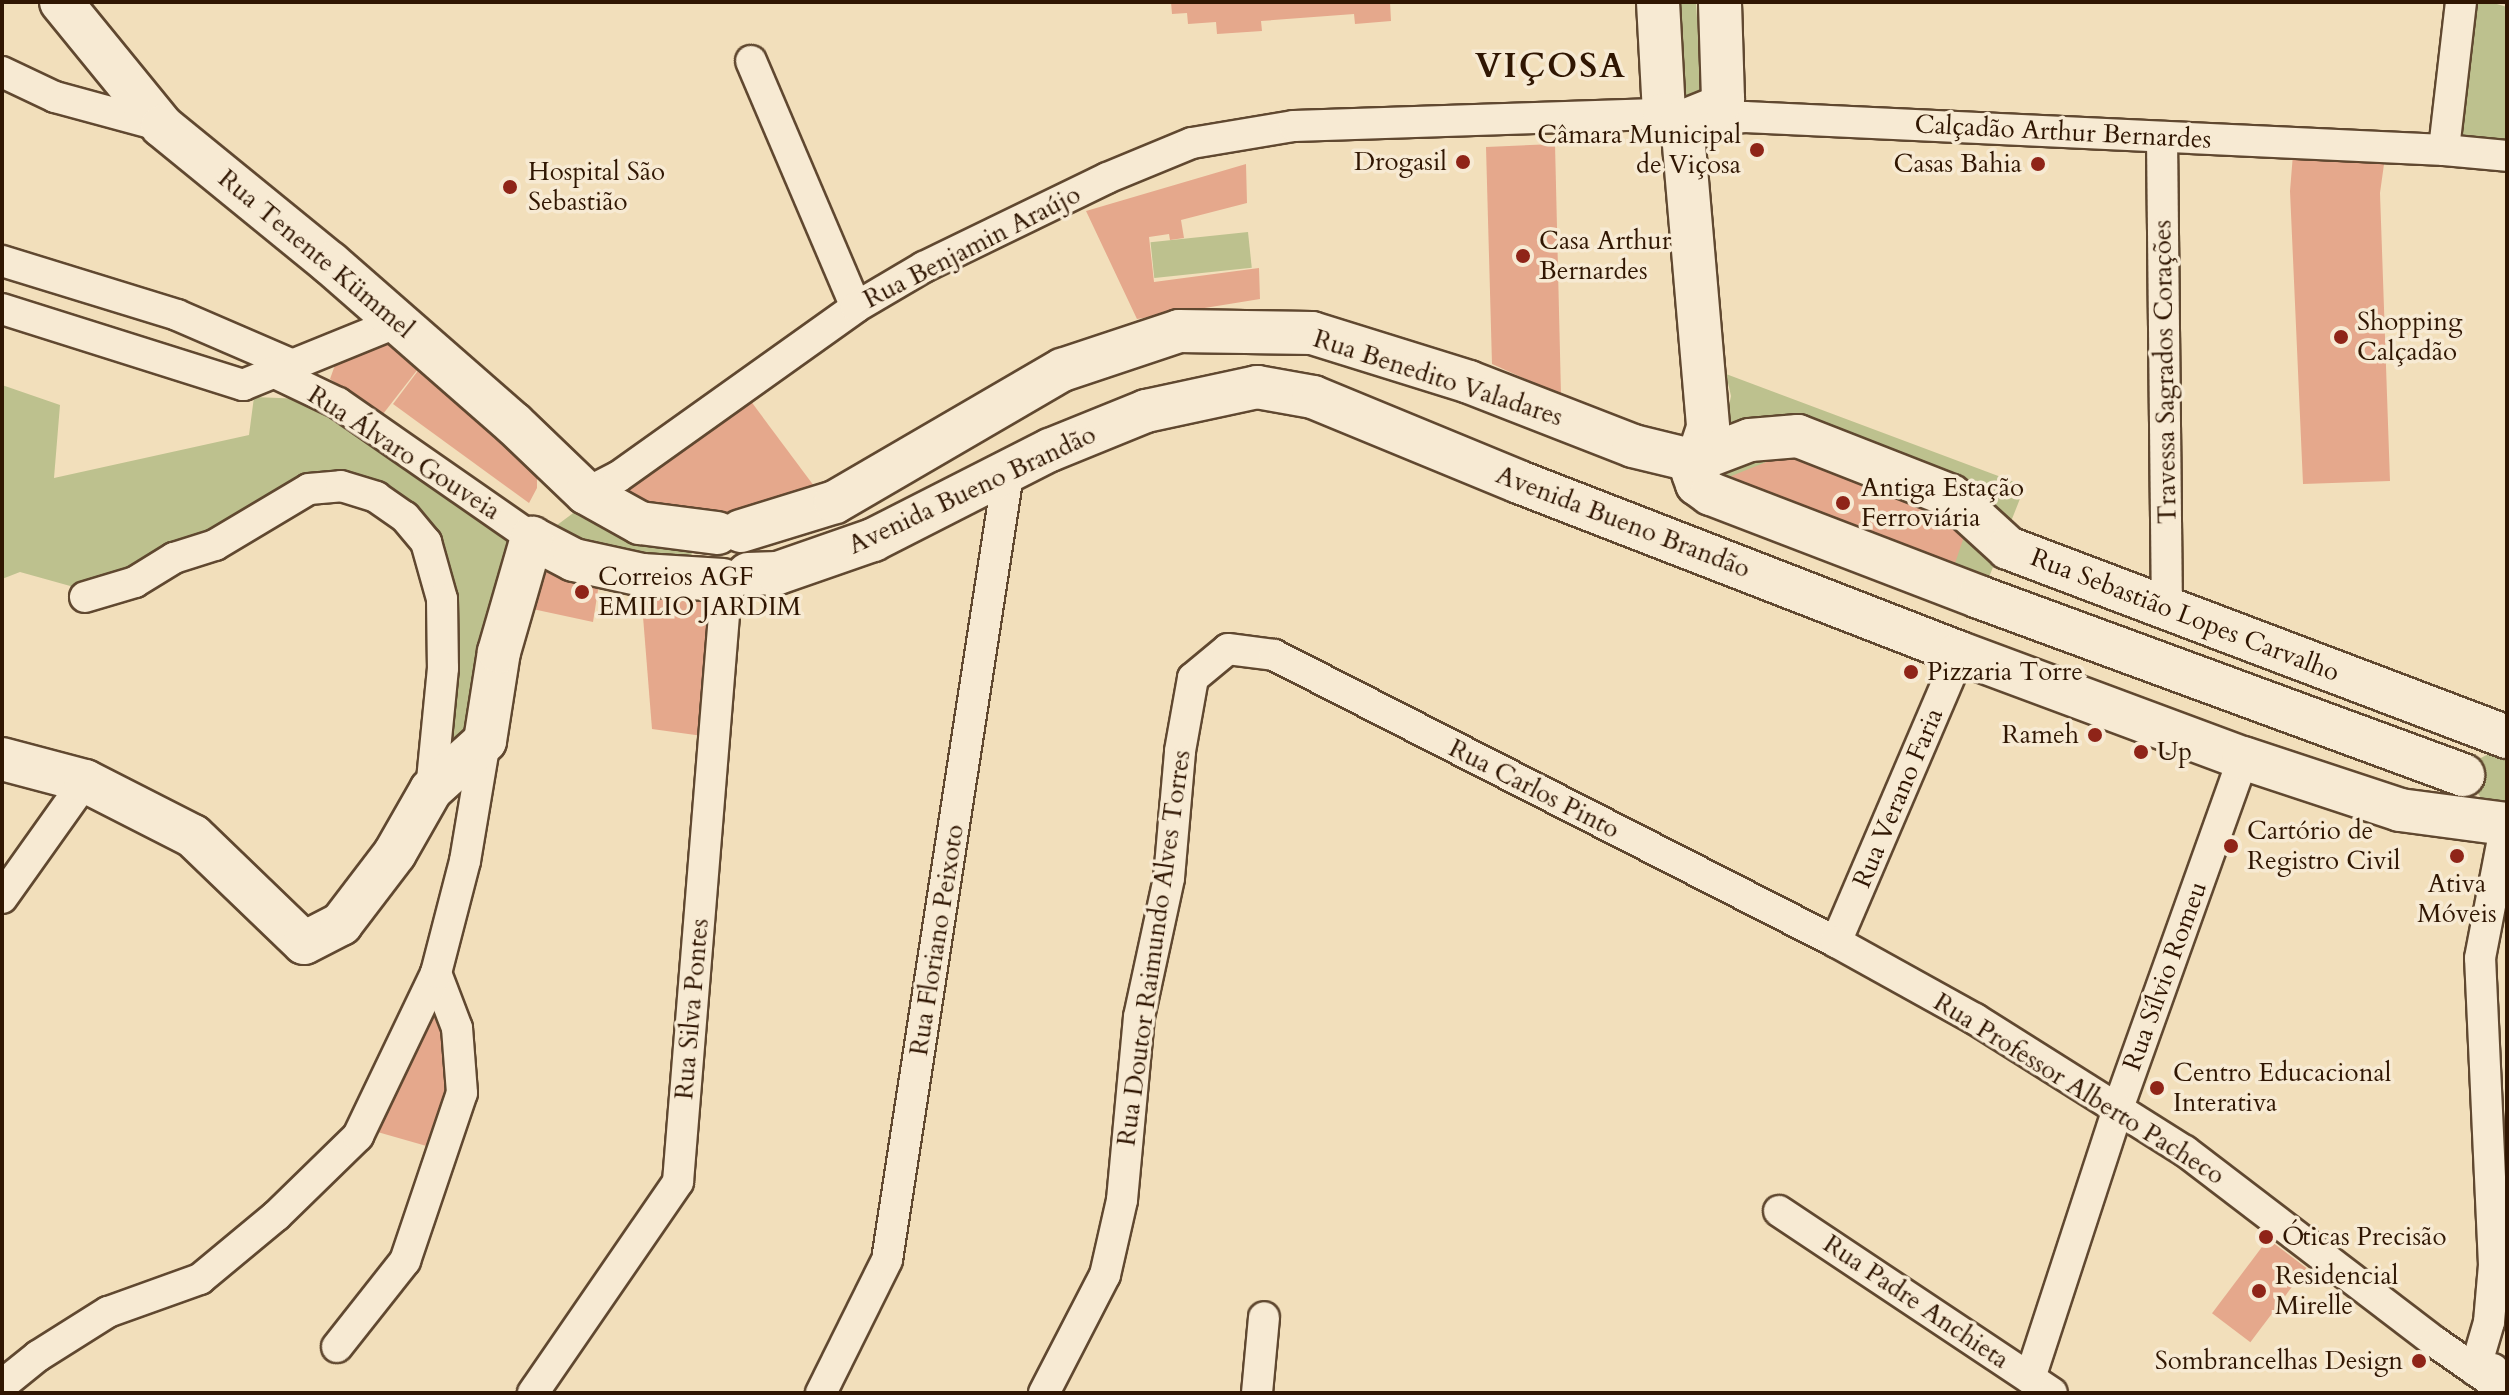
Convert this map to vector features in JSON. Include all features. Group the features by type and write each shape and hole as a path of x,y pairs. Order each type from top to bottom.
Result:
{"street":[{"name":"Rua Tenente Kümmel","path":"61,2 162,126 398,322 586,493"},
{"path":"1658,2 1708,428 1695,461 1693,473 1697,484 1711,494 2463,775"},
{"path":"1673,118 1717,108 1723,99 1720,2"},
{"path":"2444,150 2461,2"},
{"path":"751,61 856,307"},
{"path":"2,72 55,97 162,126"},
{"name":"Calçadão Arthur Bernardes","path":"1406,121 1745,117 2444,150 2507,156"},
{"name":"Rua Benjamin Araújo","path":"586,493 618,477 856,307 938,260 1107,178 1192,143 1294,126 1406,121"},
{"name":"Travessa Sagrados Corações","path":"2162,137 2167,606"},
{"name":"Rua Álvaro Gouveia","path":"2,261 177,315 282,368 338,403 532,538"},
{"name":"Rua Álvaro Gouveia","path":"2,309 243,385 398,322"},
{"name":"Rua Benedito Valadares","path":"586,493 640,523 729,532 835,502 1062,370 1179,331 1312,333 1469,382 1633,446 1695,461"},
{"name":"Avenida Bueno Brandão","path":"532,538 574,560 629,572 734,579 778,573 873,540 1050,450 1146,411 1257,387 1313,397 1519,482 1960,653 2243,758 2400,810 2502,823"},
{"name":"Rua Sebastião Lopes Carvalho","path":"1695,461 1750,440 1798,436 1951,496 2008,548 2507,738"},
{"name":"Rua Floriano Peixoto","path":"821,1393 887,1260 1008,474"},
{"path":"85,597 135,582 174,558 215,545 309,489 341,486 376,497 405,517 426,542 442,599 443,668 431,790"},
{"path":"2,1385 38,1356 108,1312 200,1279 276,1216 358,1136 436,973 465,861 499,652 532,538 586,493"},
{"path":"729,532 756,550 756,559 734,579"},
{"name":"Rua Silva Pontes","path":"533,1393 678,1182 725,603 734,579"},
{"name":"Rua Carlos Pinto","path":"1228,649 1274,655 1836,942"},
{"name":"Rua Doutor Raimundo Alves Torres","path":"1044,1393 1105,1275 1122,1200 1139,1017 1169,878 1180,751 1193,678 1228,649"},
{"name":"Rua Verano Faria","path":"1836,942 1960,653"},
{"path":"2507,738 2486,743 2475,751 2463,775 2469,803 2502,823 2480,958 2494,1265 2489,1322 2475,1370 2507,1369"},
{"path":"2,759 85,781 193,836 304,943 341,924 395,853 431,790 485,741"},
{"name":"Rua Sílvio Romeu","path":"2041,1385 2118,1108 2243,758"},
{"path":"2,898 85,781"},
{"name":"Rua Professor Alberto Pacheco","path":"1836,942 1975,1019 2185,1151 2507,1392"},
{"path":"337,1347 405,1261 462,1093 457,1028 436,973"},
{"name":"Rua Padre Anchieta","path":"1779,1211 2041,1385"},
{"path":"1257,1393 1264,1317"}],"green space":[{"path":"1678,2 1696,2 1699,50 1709,64 1703,92 1691,97 1680,94"},
{"path":"2462,2 2490,2 2507,7 2507,154 2447,147"},
{"path":"1248,232 1252,268 1154,278 1151,242"},
{"path":"1726,374 2025,486 1982,595 1711,492 1731,396"},
{"path":"2,385 60,405 54,478 249,435 254,397 304,399 524,538 470,731 441,750 432,539 345,480 215,537 81,589 20,572 2,579"},
{"path":"584,505 695,537 688,573 541,537"},
{"path":"2494,751 2507,751 2507,814 2483,802 2475,788 2474,775 2479,759"}],"building":[{"path":"1171,2 1390,2 1391,21 1355,24 1354,14 1261,21 1262,31 1217,34 1216,22 1188,24 1187,13 1172,14"},
{"name":"Casa Arthur Bernardes","path":"1555,144 1561,395 1492,364 1486,147"},
{"name":"Shopping Calçadão","path":"2293,154 2385,157 2380,193 2390,481 2303,484 2290,191"},
{"path":"1246,164 1247,203 1181,220 1184,238 1170,240 1169,234 1149,237 1154,282 1259,268 1260,299 1137,319 1086,211"},
{"path":"402,337 425,360 383,414 330,379 335,365"},
{"path":"420,368 537,469 537,488 529,503 393,404"},
{"path":"747,396 817,490 755,509 708,517 662,516 624,492 631,481"},
{"name":"Antiga Estação Ferroviária","path":"1786,454 1968,525 1952,572 1719,481"},
{"path":"536,544 601,571 593,622 514,605"},
{"path":"640,579 719,586 710,737 652,729"},
{"path":"435,988 454,1091 437,1149 367,1129"},
{"name":"Residencial Mirelle","path":"2268,1239 2306,1268 2250,1342 2212,1313"}],"place":[{"name":"Câmara Municipal de Viçosa","path":"1757,150"},
{"name":"Drogasil","path":"1463,162"},
{"name":"Casas Bahia","path":"2038,164"},
{"name":"Hospital São Sebastião","path":"510,187"},
{"name":"Casa Arthur Bernardes","path":"1523,256"},
{"name":"Shopping Calçadão","path":"2341,337"},
{"name":"Antiga Estação Ferroviária","path":"1843,503"},
{"name":"Correios AGF EMILIO JARDIM","path":"582,592"},
{"name":"Pizzaria Torre","path":"1911,672"},
{"name":"Rameh","path":"2095,735"},
{"name":"Up","path":"2141,752"},
{"name":"Cartório de Registro Civil","path":"2231,846"},
{"name":"Ativa Móveis","path":"2457,856"},
{"name":"Centro Educacional Interativa","path":"2157,1088"},
{"name":"Óticas Precisão","path":"2266,1237"},
{"name":"Residencial Mirelle","path":"2259,1291"},
{"name":"Sombrancelhas Design","path":"2419,1361"}],"district":[{"name":"VIÇOSA","path":"1551,67"}]}
